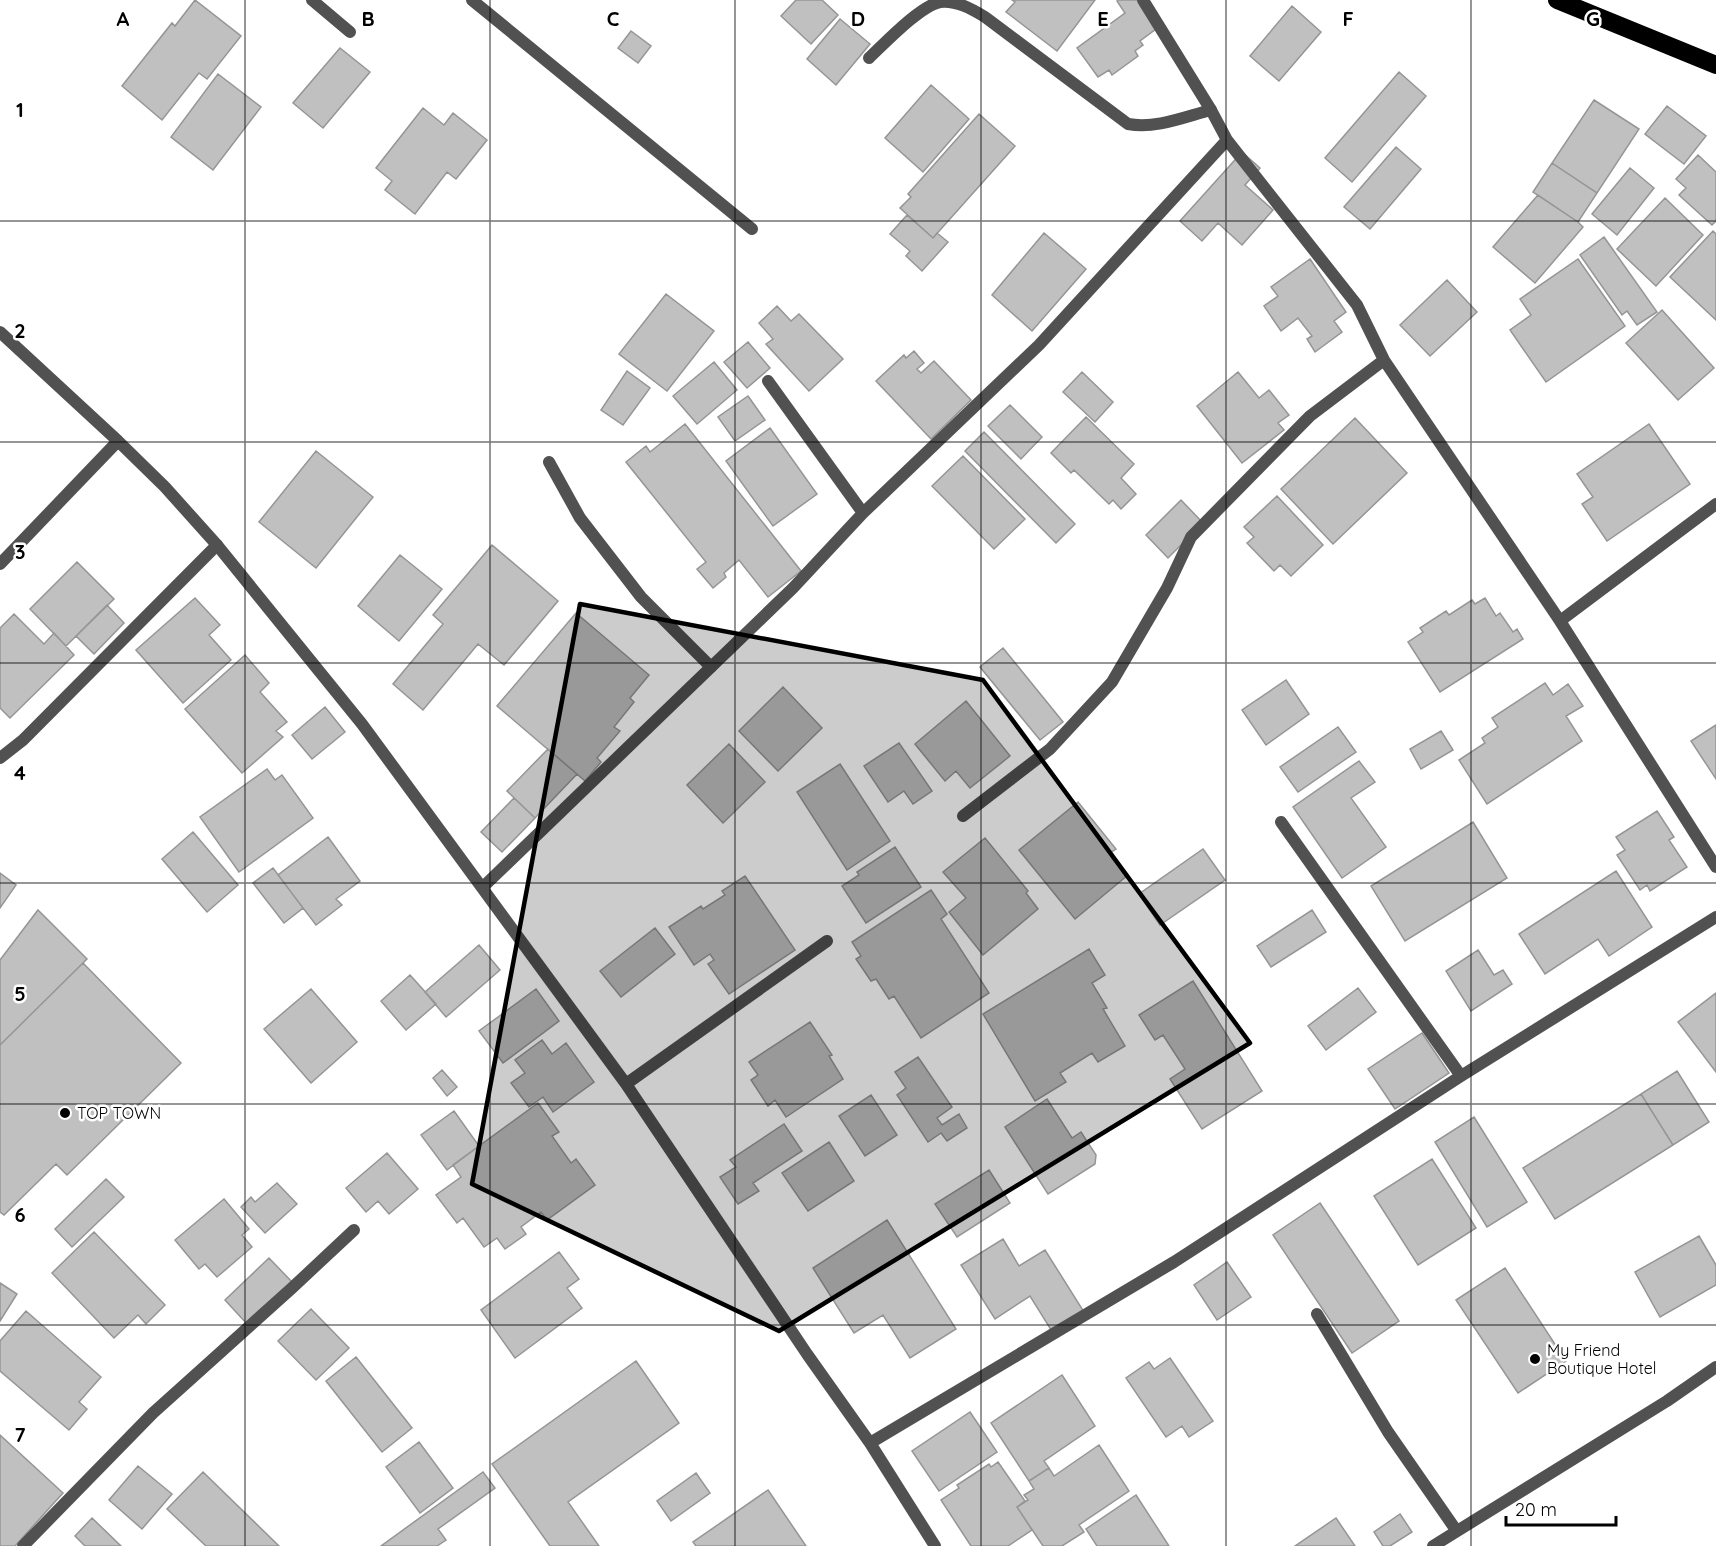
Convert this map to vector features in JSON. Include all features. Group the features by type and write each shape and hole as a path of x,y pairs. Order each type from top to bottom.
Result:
{"highway":[{"path":"1557,0 1716,65"}],"street":[{"path":"312,0 350,32"},
{"path":"472,0 752,229"},
{"path":"1143,0 1227,140 1357,305 1384,360 1560,621 1716,867"},
{"path":"869,58 925,8 941,2 957,3 985,17 1128,124 1155,125 1211,110"},
{"path":"483,887 793,588 863,513 1039,345 1227,140"},
{"path":"0,332 165,487 217,545 362,724 626,1084 870,1443 935,1546"},
{"path":"963,816 1050,749 1112,682 1167,588 1191,537 1310,416 1384,360"},
{"path":"768,381 863,513"},
{"path":"0,564 118,441"},
{"path":"549,462 580,518 641,597 711,667"},
{"path":"1560,621 1716,504"},
{"path":"0,758 23,740 217,545"},
{"path":"1281,822 1461,1076"},
{"path":"870,1443 1174,1262 1461,1076 1716,917"},
{"path":"626,1084 827,941"},
{"path":"23,1546 153,1413 354,1230"},
{"path":"1317,1314 1388,1432 1456,1530"},
{"path":"1433,1546 1667,1401 1716,1367"}],"highlighted area":[{"path":"580,604 983,680 1250,1043 779,1331 472,1184"}],"building":[{"path":"195,0 241,36 207,79 199,73 162,120 122,86 172,23 175,26"},
{"path":"796,0 822,0 838,15 811,44 781,16"},
{"path":"1012,0 1095,0 1057,51 1006,12 1015,2"},
{"path":"1118,0 1142,0 1160,26 1140,41 1143,45 1135,51 1138,56 1112,75 1109,70 1098,77 1077,48 1125,13"},
{"path":"1292,6 1321,32 1279,81 1250,56"},
{"path":"840,19 870,44 836,85 807,59"},
{"path":"631,31 651,46 638,63 618,48"},
{"path":"340,48 370,72 323,128 293,103"},
{"path":"1399,72 1426,96 1352,182 1325,158"},
{"path":"218,74 261,107 213,170 171,137"},
{"path":"931,85 969,119 923,172 885,138"},
{"path":"1594,100 1639,129 1597,193 1552,163"},
{"path":"1667,106 1706,136 1684,164 1645,134"},
{"path":"423,108 444,125 453,113 487,140 456,179 447,172 415,214 385,190 392,181 376,168"},
{"path":"979,114 1015,146 933,238 900,208 911,197 908,194"},
{"path":"1396,147 1421,169 1370,229 1344,207"},
{"path":"1242,152 1260,168 1245,185 1273,210 1242,245 1218,223 1202,241 1180,221"},
{"path":"1698,155 1716,172 1716,221 1712,225 1679,195 1686,188 1676,179"},
{"path":"1552,163 1597,193 1578,222 1533,192"},
{"path":"1630,168 1654,188 1617,235 1592,214"},
{"path":"1538,195 1583,227 1535,283 1493,247"},
{"path":"1665,198 1703,235 1656,286 1617,249"},
{"path":"907,215 933,238 937,233 948,242 922,271 906,256 910,251 890,234"},
{"path":"1713,231 1716,234 1716,320 1670,277"},
{"path":"1044,233 1086,269 1032,331 992,295"},
{"path":"1604,237 1657,312 1637,325 1627,311 1622,315 1580,255"},
{"path":"1310,259 1346,312 1334,321 1342,332 1315,352 1307,339 1312,336 1298,318 1281,331 1264,306 1278,296 1271,287"},
{"path":"1578,259 1625,326 1546,382 1510,330 1531,315 1520,299"},
{"path":"1447,280 1477,312 1430,356 1400,325"},
{"path":"666,294 714,331 667,391 619,354"},
{"path":"777,306 791,321 799,314 843,359 809,391 766,344 773,339 759,323"},
{"path":"1662,310 1714,368 1678,400 1626,343"},
{"path":"748,342 770,368 747,388 724,362"},
{"path":"914,351 924,363 917,369 921,373 934,361 971,400 931,439 876,381 904,355 906,358"},
{"path":"714,362 737,390 697,424 673,396"},
{"path":"627,371 650,388 623,425 601,410"},
{"path":"1082,372 1113,402 1095,422 1063,392"},
{"path":"1238,372 1259,398 1269,390 1289,415 1278,423 1284,430 1242,463 1197,406"},
{"path":"748,396 765,420 735,441 718,417"},
{"path":"1010,405 1042,437 1021,459 988,426"},
{"path":"1086,417 1134,464 1121,478 1136,494 1121,509 1113,500 1109,504 1074,470 1071,473 1051,453"},
{"path":"1355,418 1407,473 1333,544 1281,489"},
{"path":"685,424 801,571 768,597 739,560 724,573 726,577 713,588 697,569 706,562 626,462 646,446 650,452"},
{"path":"1649,424 1690,484 1607,541 1582,504 1593,497 1577,474"},
{"path":"770,428 817,494 773,526 726,461"},
{"path":"984,432 1075,524 1056,543 965,451"},
{"path":"316,451 373,497 316,568 259,522"},
{"path":"963,456 1025,519 994,549 932,486"},
{"path":"1277,496 1323,545 1291,576 1280,565 1274,571 1247,543 1254,537 1244,527"},
{"path":"1181,500 1203,523 1168,558 1146,535"},
{"path":"492,545 558,601 504,665 478,644 423,710 393,684 443,624 433,615"},
{"path":"400,555 442,589 399,641 358,606"},
{"path":"77,562 114,599 66,646 30,609"},
{"path":"195,598 220,625 209,635 231,660 183,703 136,650"},
{"path":"1485,598 1496,616 1500,613 1513,632 1517,629 1523,639 1440,692 1408,642 1423,632 1420,628 1446,611 1449,615 1472,600 1475,604"},
{"path":"107,605 124,623 94,654 76,636"},
{"path":"576,613 649,675 630,698 634,702 614,727 620,731 597,758 601,762 585,781 497,706"},
{"path":"14,614 44,644 54,633 74,655 10,718 0,708 0,628"},
{"path":"1003,648 1063,722 1040,740 980,667"},
{"path":"245,655 269,683 260,692 287,722 276,731 283,737 242,773 185,709"},
{"path":"1286,680 1309,714 1266,745 1242,710"},
{"path":"1545,683 1553,695 1568,684 1583,706 1566,716 1582,741 1487,804 1459,760 1485,743 1482,738 1498,727 1492,718"},
{"path":"783,687 822,728 778,771 739,731"},
{"path":"966,701 1010,756 970,788 956,771 945,781 915,744"},
{"path":"325,707 345,732 312,759 292,735"},
{"path":"1716,725 1716,779 1691,741"},
{"path":"1338,727 1356,752 1298,792 1280,767"},
{"path":"1441,731 1453,750 1421,769 1410,749"},
{"path":"899,743 932,791 913,804 904,791 888,802 864,766"},
{"path":"729,744 765,782 723,823 687,785"},
{"path":"548,749 577,774 535,818 507,791"},
{"path":"1359,761 1375,782 1351,798 1386,847 1342,878 1293,807"},
{"path":"840,764 890,841 847,870 797,792"},
{"path":"267,769 275,780 282,775 313,818 239,872 200,817"},
{"path":"514,798 535,818 502,852 481,832"},
{"path":"1078,802 1116,849 1110,853 1128,875 1075,919 1019,850"},
{"path":"1657,811 1674,837 1669,840 1687,867 1650,891 1647,885 1640,890 1617,855 1625,850 1616,837"},
{"path":"1473,822 1507,878 1405,941 1371,886"},
{"path":"193,832 238,885 207,912 162,859"},
{"path":"328,837 360,881 336,899 342,905 316,925 278,875"},
{"path":"985,838 1028,891 1026,893 1038,909 983,955 949,912 966,898 943,872"},
{"path":"895,847 921,887 866,923 842,886 859,875 857,872"},
{"path":"1203,849 1225,880 1160,925 1139,894"},
{"path":"273,868 303,908 284,923 253,883"},
{"path":"1616,871 1652,927 1609,956 1598,939 1545,974 1519,934"},
{"path":"0,873 16,885 0,908"},
{"path":"745,876 795,950 729,994 708,964 714,960 710,954 694,965 669,927 701,906 703,909 725,895 722,891"},
{"path":"931,890 947,914 941,919 989,993 921,1038 894,996 889,999 876,979 871,981 856,959 861,956 852,942"},
{"path":"38,910 87,959 0,1045 0,960"},
{"path":"1312,910 1326,932 1271,967 1257,946"},
{"path":"655,928 675,954 621,997 600,971"},
{"path":"479,945 500,970 446,1017 425,992"},
{"path":"1089,949 1105,975 1092,983 1107,1008 1103,1009 1125,1046 1098,1062 1092,1053 1060,1073 1066,1082 1035,1101 983,1014"},
{"path":"1478,950 1494,975 1503,970 1512,984 1471,1011 1446,971"},
{"name":"TOP TOWN","path":"83,963 181,1063 67,1175 56,1164 4,1215 0,1212 0,1045"},
{"path":"410,975 436,1004 406,1030 381,1001"},
{"path":"1193,981 1262,1091 1202,1129 1170,1079 1185,1069 1163,1035 1155,1040 1139,1015"},
{"path":"1358,988 1376,1012 1326,1050 1308,1026"},
{"path":"311,989 357,1042 311,1083 264,1029"},
{"path":"536,989 559,1021 503,1063 479,1031"},
{"path":"1716,993 1716,1072 1678,1022"},
{"path":"810,1022 832,1055 829,1056 843,1079 786,1117 775,1100 768,1106 751,1080 758,1075 749,1062"},
{"path":"1422,1033 1449,1073 1395,1109 1368,1069"},
{"path":"542,1040 552,1054 566,1043 594,1082 553,1112 543,1097 529,1107 511,1083 525,1073 515,1060"},
{"path":"918,1057 952,1107 937,1118 942,1125 959,1114 967,1128 947,1141 941,1133 928,1142 897,1095 906,1088 895,1072"},
{"path":"442,1070 457,1087 447,1096 433,1078"},
{"path":"1677,1071 1709,1122 1673,1145 1641,1094"},
{"path":"1641,1094 1673,1145 1555,1219 1523,1168"},
{"path":"871,1095 897,1135 865,1156 839,1116"},
{"path":"1047,1099 1072,1138 1081,1132 1096,1155 1095,1164 1048,1194 1005,1127"},
{"path":"538,1103 559,1132 552,1136 571,1163 576,1159 595,1185 547,1220 541,1212 521,1227 526,1234 505,1249 497,1238 484,1247 463,1218 457,1223 436,1195 461,1177 453,1165"},
{"path":"454,1111 479,1146 447,1170 421,1135"},
{"path":"1474,1117 1527,1202 1487,1227 1435,1142"},
{"path":"784,1124 802,1151 753,1183 759,1191 738,1204 720,1177 736,1167 730,1160"},
{"path":"829,1142 854,1181 808,1211 782,1173"},
{"path":"387,1153 418,1189 389,1214 378,1201 366,1212 346,1188"},
{"path":"1432,1159 1476,1228 1418,1265 1374,1196"},
{"path":"989,1170 1010,1203 957,1237 935,1204"},
{"path":"106,1179 124,1197 72,1247 55,1229"},
{"path":"277,1183 297,1204 265,1233 241,1207 251,1197 255,1202"},
{"path":"224,1199 249,1229 242,1235 252,1247 217,1277 205,1264 199,1269 175,1240"},
{"path":"1320,1203 1399,1321 1352,1353 1273,1235"},
{"path":"887,1220 956,1329 910,1358 883,1315 854,1333 813,1268"},
{"path":"94,1232 165,1305 146,1324 138,1315 114,1338 52,1273"},
{"path":"1699,1236 1716,1265 1716,1285 1660,1317 1635,1272"},
{"path":"1003,1239 1019,1266 1045,1250 1084,1312 1053,1333 1030,1296 995,1319 961,1265"},
{"path":"559,1252 579,1279 567,1288 582,1308 515,1358 481,1310"},
{"path":"269,1258 292,1282 247,1324 225,1300"},
{"path":"1227,1262 1251,1297 1217,1320 1194,1285"},
{"path":"1505,1268 1566,1361 1518,1393 1456,1300"},
{"path":"0,1283 17,1294 0,1321"},
{"path":"311,1309 349,1348 316,1380 278,1341"},
{"path":"26,1311 101,1377 79,1402 87,1409 69,1430 0,1371 0,1341"},
{"path":"356,1357 412,1428 382,1452 326,1381"},
{"path":"1170,1358 1213,1421 1189,1437 1182,1426 1166,1437 1126,1378 1149,1362 1154,1369"},
{"path":"636,1361 679,1423 568,1502 599,1546 550,1546 492,1464"},
{"path":"1062,1375 1095,1426 1044,1461 1049,1468 1029,1481 991,1423"},
{"path":"970,1412 997,1452 939,1491 912,1451"},
{"path":"0,1435 63,1493 15,1546 0,1546"},
{"path":"419,1442 453,1488 420,1513 386,1467"},
{"path":"1099,1445 1129,1491 1079,1525 1084,1532 1062,1546 1043,1546 1017,1507 1028,1500 1024,1495 1034,1489 1029,1481 1049,1468 1054,1476"},
{"path":"998,1462 1025,1501 1017,1507 1032,1530 1008,1546 971,1546 941,1500 959,1488 957,1485 989,1464 991,1467"},
{"path":"138,1466 172,1494 142,1529 109,1500"},
{"path":"203,1472 279,1546 206,1546 167,1509"},
{"path":"483,1472 495,1488 438,1529 446,1540 437,1546 381,1546"},
{"path":"696,1473 710,1493 671,1521 657,1501"},
{"path":"768,1490 806,1546 696,1546 693,1542"},
{"path":"1136,1495 1169,1546 1097,1546 1086,1529"},
{"path":"1400,1514 1412,1532 1390,1546 1383,1546 1374,1532"},
{"path":"92,1518 121,1546 85,1546 75,1536"},
{"path":"1336,1518 1355,1546 1295,1546"}],"place":[{"name":"TOP TOWN","path":"65,1113"},
{"name":"My Friend Boutique Hotel","path":"1535,1359"}]}
